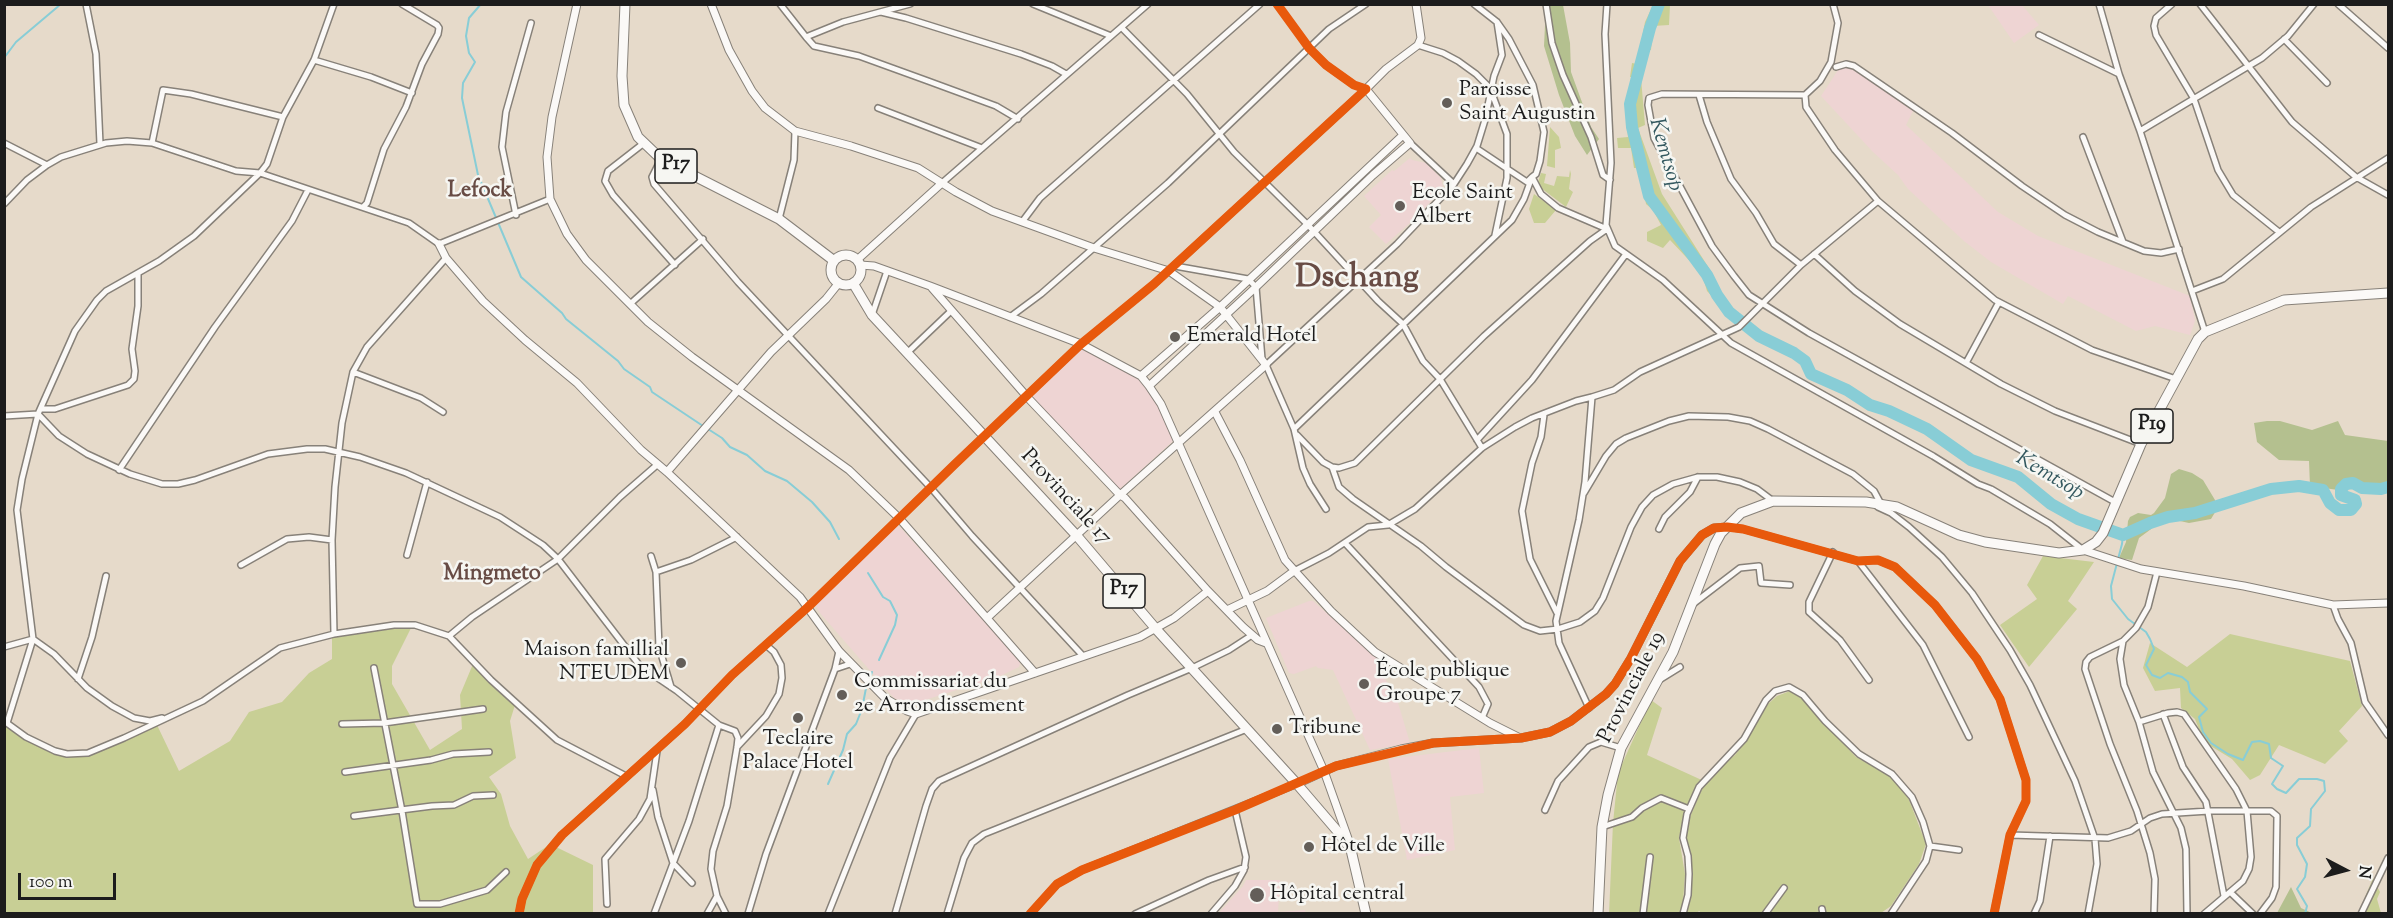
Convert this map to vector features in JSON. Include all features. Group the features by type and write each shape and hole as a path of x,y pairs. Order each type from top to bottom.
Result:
{"main road":[{"name":"P17","path":"625,4 622,76 624,105 631,124 644,143 661,159 779,219 833,260"},
{"path":"845,254 859,262 858,279 853,284 846,286 838,284 830,273 833,260 845,254"},
{"name":"Provinciale 17","path":"853,284 872,315 1077,536 1156,629 1297,784 1351,850 1366,914"},
{"path":"2205,332 2284,300 2387,296"},
{"name":"P19","path":"2083,550 2096,542 2105,529 2141,444 2198,339 2205,332"},
{"name":"Provinciale 19","path":"1598,914 1602,827 1621,748 1673,652 1715,544 1741,513 1773,501 1866,502 1897,507 1959,535 1985,542 2059,554 2083,550"}],"street":[{"path":"86,4 96,54 100,144"},
{"path":"334,4 314,60 283,117 267,164 260,173 194,236 159,261 106,291 86,314 71,340 40,412 22,479 17,510 33,639 6,722 26,737 55,751 67,754 88,753 108,746 203,701 280,648 334,634 394,625 415,625 448,636 491,680 558,740 626,776"},
{"path":"363,207 369,197 384,149 438,34 439,28 402,4"},
{"path":"577,4 552,117 547,158 550,199 559,220 580,252 630,304 692,357 849,471 899,518 1035,673"},
{"path":"711,4 729,50 746,82 765,108 795,131 918,168 992,211 1094,248 1172,268 1248,279 1257,288 1264,362"},
{"path":"780,4 814,46 859,56 928,81 996,106 1018,120"},
{"path":"806,37 843,22 910,4"},
{"path":"1033,4 1111,36"},
{"path":"859,262 942,183 1018,120 1066,74 1148,4"},
{"path":"1022,222 1040,198 1260,4"},
{"path":"1277,4 1309,48 1340,75 1354,85 1366,89 1410,143 1455,184"},
{"path":"1010,317 1168,183 1309,48 1345,17 1366,4"},
{"path":"519,914 522,899 548,850 626,776 657,751 732,675 808,608 1081,344 1172,268 1386,69 1418,45 1421,38 1416,4"},
{"path":"1474,4 1497,22 1522,62 1533,85 1544,132 1536,174 1527,182 1507,171 1476,148"},
{"path":"1546,4 1552,43 1563,75 1591,137 1604,175 1610,180"},
{"path":"1607,4 1605,34 1610,128 1607,229 1615,246 1663,280 1722,335 1765,363 2050,524 2083,550 2115,562 2157,572 2244,586 2333,605 2388,603"},
{"path":"1833,4 1838,23 1831,62 1820,81 1805,95 1662,94 1649,98 1648,105 1654,138 1712,246 1749,295 1764,303 1781,317 1891,380 2115,502"},
{"path":"2099,4 2119,74 2140,131 2205,332"},
{"path":"2172,4 2156,18 2154,26 2156,35 2194,99 2207,140 2225,183 2244,206 2279,232"},
{"path":"2200,4 2292,122 2356,177 2388,195"},
{"path":"2140,131 2250,66 2284,39 2314,4"},
{"path":"2338,4 2388,48"},
{"path":"881,12 1021,54 1066,74"},
{"path":"987,618 1120,495 1215,412 1264,362 1397,243 1455,184 1476,148 1502,55 1497,22"},
{"path":"516,214 502,147 506,112 531,23"},
{"path":"1122,28 1174,81 1234,152 1308,225 1357,280 1403,324 1423,361 1440,379 1482,448"},
{"path":"2038,35 2119,74"},
{"path":"2284,39 2327,83"},
{"path":"1418,45 1443,53 1458,61 1491,88 1507,134 1507,171 1495,236"},
{"path":"314,60 371,77 412,93"},
{"path":"1836,67 1846,64 1854,66 1952,133 2065,215 2144,251 2161,252 2179,249"},
{"path":"152,143 164,90 191,94 283,117"},
{"path":"1699,95 1707,122 1731,180 1756,213 1774,244 1801,265"},
{"path":"1805,95 1806,107 1835,150 1878,201 1999,302 2092,350 2177,380"},
{"path":"878,108 982,148"},
{"path":"779,219 794,160 795,131"},
{"path":"1141,376 1220,307 1403,135"},
{"path":"2083,137 2123,242"},
{"path":"4,204 27,180 61,157 100,144 127,141 152,143 236,171 260,173 409,223 439,244 446,258 483,301 577,383 641,450 800,597 839,651 885,698 916,714 994,685 1123,644 1156,629 1192,606 1208,591"},
{"path":"4,143 47,165"},
{"path":"644,143 608,171 605,181 613,195 675,265"},
{"path":"1149,386 1257,288 1372,175 1410,143"},
{"path":"2192,291 2223,279 2279,232 2356,177 2388,158"},
{"path":"661,159 652,177 654,184 738,282 931,488 972,536 1083,656"},
{"path":"1532,177 1541,195 1558,208 1607,229"},
{"path":"1295,431 1512,220 1524,199 1532,177"},
{"path":"119,470 214,327 292,221 308,190"},
{"path":"439,244 550,199"},
{"path":"1227,610 1267,591 1294,571 1345,543 1368,527 1388,525 1415,509 1482,448 1532,418 1545,415 1576,401 1614,390 1640,372 1739,327 1801,265 1878,201"},
{"path":"1295,431 1323,462 1332,467 1339,468 1354,463 1368,452 1440,379 1590,241 1607,229"},
{"path":"630,304 703,239"},
{"path":"1477,440 1532,380 1626,254"},
{"path":"1814,254 1855,291 1900,324 1966,363 2055,411 2141,444"},
{"path":"334,634 332,540 334,487 353,372 367,347 446,258"},
{"path":"859,262 930,286 1081,344 1141,376 1161,404 1324,771 1351,850"},
{"path":"1172,268 1227,314 1264,362 1295,431 1310,484 1326,509"},
{"path":"872,315 888,271"},
{"path":"4,416 56,409 128,385 134,379 132,349 138,306 138,273"},
{"path":"667,472 737,389 838,284"},
{"path":"930,286 1028,397 1125,498 1208,591 1252,635 1266,643"},
{"path":"1966,363 1999,302"},
{"path":"907,353 951,311"},
{"path":"353,372 421,398 443,412"},
{"path":"1589,708 1559,643 1557,614 1572,558 1583,494 1592,398"},
{"path":"40,412 58,436 87,454 119,470 162,483 178,484 268,454 307,449 339,452 360,457 427,482 501,517 543,545 558,559 640,666 719,725 735,731 738,738 727,806 713,851 711,869 717,896 726,914"},
{"path":"1215,412 1240,460 1276,542 1294,571 1375,652 1482,718 1521,738"},
{"path":"1545,415 1522,511 1530,559 1557,614"},
{"path":"1583,494 1606,456 1616,444 1626,438 1669,421 1689,416 1728,417 1750,421 1853,474 1874,491 1881,504"},
{"path":"448,636 472,617 558,559 620,497 658,464"},
{"path":"1332,467 1339,488 1388,525 1421,546 1524,625 1540,631 1558,629 1580,622 1595,611 1603,598 1631,527 1642,507 1653,495 1673,484 1698,477 1717,477 1740,482 1757,489 1773,501"},
{"path":"1659,529 1665,517 1690,492 1698,477"},
{"path":"407,555 427,482"},
{"path":"1866,502 1891,513 1942,557 1972,593 2030,685 2075,781 2095,839 2097,864 2088,914"},
{"path":"1030,914 1058,884 1082,870 1235,810 1324,771 1433,743 1521,738 1550,732 1571,721 1606,694 1615,684 1631,658 1680,561 1702,535 1714,528 1727,527 1833,552 1858,561 1878,560 1895,567 1915,584 1970,650 2000,699 2026,780 2026,801 2010,836 1994,914"},
{"path":"241,565 287,539 309,537 332,540"},
{"path":"656,572 691,560 737,537"},
{"path":"1345,543 1479,687 1488,704 1482,718"},
{"path":"1833,552 1809,602 1809,612 1840,640 1869,680"},
{"path":"651,556 656,572 659,646 671,687"},
{"path":"1858,561 1923,645 1969,736"},
{"path":"1691,607 1740,567 1759,566 1761,583 1790,585"},
{"path":"2154,914 2154,868 2085,669 2090,657 2123,641 2138,625 2148,607 2157,572"},
{"path":"78,679 90,645 106,576"},
{"path":"2333,605 2351,643 2365,702 2388,735"},
{"path":"895,914 926,806 932,789 939,782 1192,668 1229,650 1252,635"},
{"path":"4,647 33,639"},
{"path":"33,639 54,654 78,679 112,706 134,718 150,721 169,717"},
{"path":"2123,641 2120,652 2121,671 2153,772 2174,813 2186,849 2187,914"},
{"path":"737,747 766,716 779,694 782,678 781,664 774,652 766,645"},
{"path":"748,914 766,854 835,669 839,651"},
{"path":"835,669 850,664"},
{"path":"1656,682 1680,667"},
{"path":"374,669 394,766 417,904 440,904 487,890 506,872"},
{"path":"1683,914 1688,896 1689,874 1688,856 1683,838 1689,809 1699,787 1744,739 1766,700 1775,691 1789,687 1803,695 1825,721 1860,754 1892,774 1912,796 1930,846 1926,861 1891,914"},
{"path":"342,724 384,723 483,709"},
{"path":"2139,722 2177,712 2188,719 2205,747 2236,789 2247,812 2251,857 2249,869 2243,881 2204,914"},
{"path":"828,914 890,758 916,714"},
{"path":"2163,714 2183,767 2206,802 2227,894 2253,914"},
{"path":"654,914 719,725"},
{"path":"946,914 964,858 972,843 984,834 1248,729"},
{"path":"1545,810 1558,782 1588,747 1601,742 1621,748"},
{"path":"607,904 605,859 639,819 650,799 657,751"},
{"path":"345,772 394,766 453,754 489,752"},
{"path":"653,785 658,817 673,863 692,883"},
{"path":"354,816 454,805 473,796 494,795"},
{"path":"1602,827 1632,817 1642,807 1661,798 1689,809"},
{"path":"1211,914 1235,886 1245,867 1246,858 1235,810"},
{"path":"2010,836 2095,839 2131,831 2140,823 2162,814 2271,811 2277,816 2276,887 2272,898 2260,914"},
{"path":"2034,914 2040,900 2050,836"},
{"path":"1930,846 1959,849"},
{"path":"1643,914 1650,857"},
{"path":"2361,914 2388,858"},
{"path":"1135,914 1209,880 1245,867"},
{"path":"1765,914 1784,888"},
{"path":"707,914 717,896"}],"shaded area":[{"path":"1988,5 2022,5 2039,25 2014,43"},
{"path":"1844,61 1913,111 1906,125 1998,212 2038,236 2190,296 2195,321 2190,335 2155,326 2136,331 2068,296 2063,304 1991,262 1964,241 1908,189 1898,175 1873,152 1821,96"},
{"name":"Ecole Saint Albert","path":"1410,158 1426,163 1441,178 1443,187 1419,215 1386,244 1369,227 1381,215 1364,196 1392,170 1394,171"},
{"path":"1082,349 1109,360 1142,380 1158,404 1173,441 1119,490 1032,397"},
{"path":"897,524 1021,660 1019,667 998,677 909,705 894,698 820,613 815,605"},
{"name":"École publique Groupe 7","path":"1313,601 1382,662 1381,673 1396,696 1410,743 1370,750 1333,670 1316,666 1294,674 1289,673 1266,618"},
{"path":"1479,748 1484,793 1450,797 1455,850 1407,860 1388,759"},
{"name":"Hôpital central","path":"1246,880 1280,880 1278,912 1305,910 1306,913 1219,913"}],"green space":[{"path":"1546,5 1563,5 1570,43 1571,72 1591,127 1599,139 1587,155 1575,136 1544,46"},
{"path":"1653,5 1670,5 1669,25 1653,26 1651,50 1647,50 1641,78 1645,125 1638,128 1662,194 1712,273 1715,287 1742,318 1735,321 1707,291 1702,274 1670,240 1663,248 1647,241 1647,232 1661,225 1653,210 1646,204 1640,168 1634,168 1631,148 1618,148 1617,138 1628,137 1625,102 1633,77 1630,77 1632,63 1637,64 1645,22"},
{"path":"1550,127 1559,137 1561,148 1555,150 1555,168 1547,166"},
{"path":"1570,170 1569,189 1573,192 1566,207 1537,185 1541,173 1546,174 1544,183 1554,186 1557,176 1569,177"},
{"path":"1534,194 1556,210 1545,223 1534,223 1529,209"},
{"path":"2280,421 2312,430 2338,421 2345,435 2388,441 2388,482 2364,485 2352,480 2345,481 2338,490 2310,486 2309,461 2279,460 2257,442 2254,423"},
{"path":"2179,469 2203,480 2215,500 2217,509 2211,519 2189,523 2166,518 2139,538 2132,560 2119,558 2126,542 2130,517 2138,513 2151,515 2154,513 2165,498 2171,474"},
{"path":"2043,556 2094,562 2068,601 2077,609 2029,667 2000,625 2037,599 2027,585"},
{"path":"391,626 412,626 392,666 392,684 430,750 462,729 460,695 473,664 515,705 510,721 516,758 489,777 501,794 510,826 528,859 546,847 561,832 556,847 593,865 593,913 5,913 4,722 57,751 85,753 157,725 179,771 230,741 249,712 282,702 309,673 332,659 332,635"},
{"path":"2230,634 2350,661 2362,706 2339,731 2348,741 2325,764 2279,745 2260,775 2250,780 2232,759 2204,742 2195,719 2181,708 2180,688 2155,691 2143,668 2150,643 2187,667"},
{"path":"1790,691 1801,698 1856,757 1889,775 1908,797 1926,844 1919,864 1891,906 1881,913 1703,914 1699,911 1696,914 1609,914 1613,823 1618,773 1651,700 1662,708 1647,755 1706,782 1718,768 1735,755 1768,704 1777,696","holes":["1705,782 1690,817 1686,840 1691,856 1689,906 1683,903 1685,874 1679,838 1684,813 1696,786"]},
{"path":"2373,878 2380,892 2377,899 2381,913 2358,914"},
{"path":"2291,887 2301,908 2312,913 2277,913"}],"waterway":[{"path":"4,58 16,42 61,4"},
{"path":"481,4 469,18 466,36 469,53 475,62 463,83 462,98 478,175 521,277 566,319 618,361 624,369 650,387 652,392 703,426"},
{"name":"Kemtsop","path":"1659,4 1650,28 1630,104 1632,127 1649,196 1707,275 1729,312 1759,336 1805,361 1811,374 1847,390 1870,405 1889,411 1927,429 1971,460 2018,477 2051,504 2078,519 2123,535 2168,517 2195,513 2271,489 2299,486 2323,490 2330,503 2339,510 2351,510 2356,504 2355,500 2341,495 2341,489 2346,484 2353,483 2362,488 2388,487"},
{"path":"708,429 722,438 730,447 747,455 765,471 787,481 812,502 830,522 839,539"},
{"name":"Kemtsop","path":"2123,535 2111,586 2112,599 2128,619 2146,632 2150,639 2154,649 2146,665 2152,675 2160,678 2168,673 2182,677 2188,682 2190,692 2207,709 2199,717 2203,732 2211,743 2228,754 2243,760 2252,742 2260,741 2269,744 2271,758 2283,766 2272,784 2277,789 2286,793 2299,779 2324,781 2325,791 2311,809 2310,826 2297,838 2297,845 2307,864 2305,877 2297,889 2307,906 2305,914"},
{"path":"868,573 883,597 890,601 897,615 895,625 879,660"},
{"path":"870,678 872,672"},
{"path":"828,784 843,750 847,734 856,724 862,709 866,688"}],"cycle path":[{"path":"519,914 522,899 537,865 562,835 685,724 732,675 808,607 1081,344 1154,284 1366,89 1354,85 1326,65 1309,48 1277,4"},
{"path":"1030,914 1057,884 1082,870 1235,810 1336,766 1433,743 1521,738 1550,732 1571,721 1606,694 1615,684 1631,658 1680,561 1702,535 1714,528 1727,527 1743,529 1858,561 1878,560 1895,567 1935,605 1977,659 2000,699 2026,780 2026,801 2010,835 1994,914"}],"place":[{"name":"Paroisse Saint Augustin","path":"1447,103"},
{"name":"Ecole Saint Albert","path":"1400,206"},
{"name":"Emerald Hotel","path":"1175,337"},
{"name":"Maison famillial NTEUDEM","path":"681,663"},
{"name":"École publique Groupe 7","path":"1364,684"},
{"name":"Commissariat du 2e Arrondissement","path":"842,695"},
{"name":"Teclaire Palace Hotel","path":"798,718"},
{"name":"Tribune","path":"1277,729"},
{"name":"Hôtel de Ville","path":"1309,847"},
{"name":"Hôpital central","path":"1257,895"}],"district":[{"name":"Lefock","path":"480,192"},
{"name":"Dschang","path":"1357,280"},
{"name":"Mingmeto","path":"492,575"}]}
